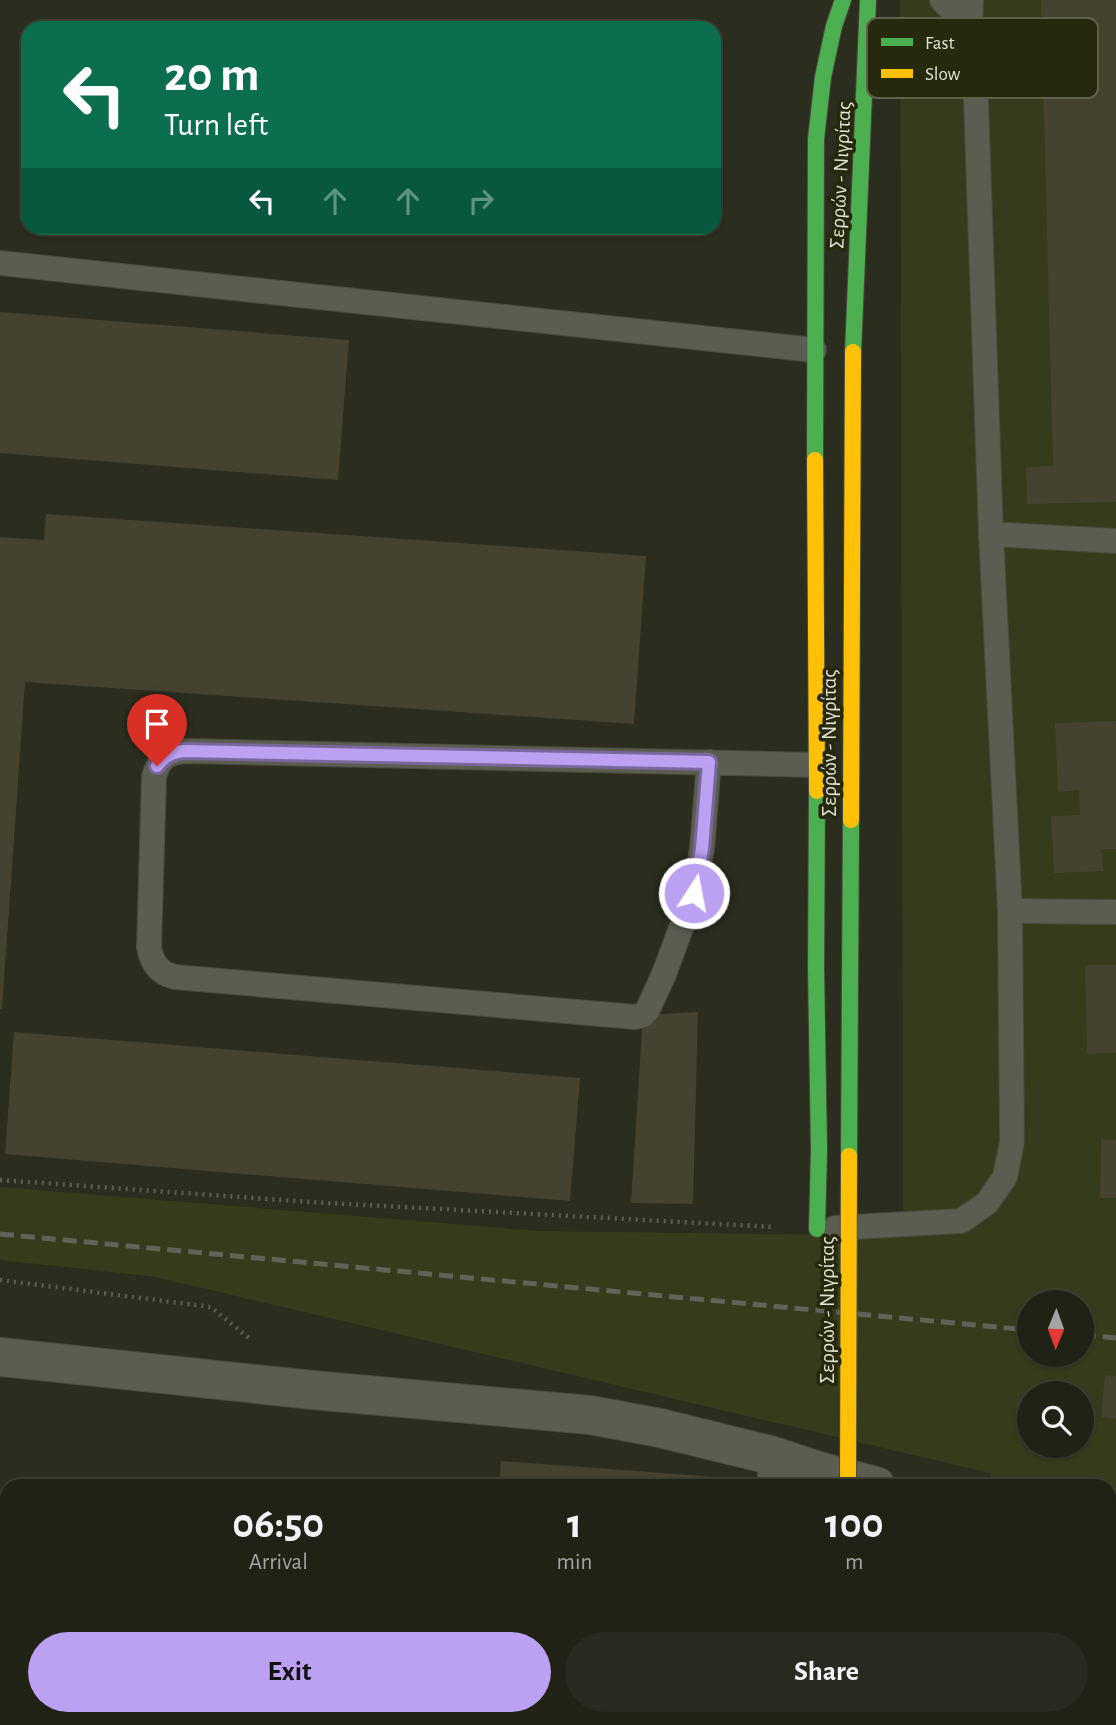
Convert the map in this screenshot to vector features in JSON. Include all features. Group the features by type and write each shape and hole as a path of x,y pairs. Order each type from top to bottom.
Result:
{"main road":[{"path":"817,1229 819,1150 814,350 816,139 823,77 834,26 843,0"},
{"name":"Σερρών - Νιγρίτας","path":"867,18 868,0"},
{"name":"Σερρών - Νιγρίτας","path":"848,1479 853,337 867,22"}],"street":[{"path":"0,1357 313,1390 590,1415 660,1428 770,1470 819,1471 849,1479"}],"lane":[{"path":"942,0 960,18"},
{"path":"970,18 971,0"},
{"path":"817,1229 961,1221 987,1203 1005,1177 1012,1142 1010,911 991,534 976,98"},
{"path":"0,263 814,350"},
{"path":"991,534 1116,541"},
{"path":"709,762 702,849 694,893 664,974 649,1009 643,1015 635,1017 175,976 164,974 156,967 151,957 149,947 154,777 157,766 164,757 174,752 184,751 709,762 817,765"},
{"path":"1010,911 1116,912"}],"path":[{"path":"0,1180 310,1202 817,1229"},
{"path":"0,1280 211,1307 252,1340"}],"shaded area":[{"path":"900,0 1116,0 1116,1479 992,1479 990,1473 155,1277 0,1260 0,1187 540,1231 903,1236 900,98 1098,98 1098,18 900,18"}],"building":[{"path":"1041,0 1116,0 1116,502 1027,504 1026,467 1053,466 1044,98 1098,98 1098,18 1041,18"},
{"path":"0,312 349,340 338,480 0,453"},
{"path":"46,514 646,556 634,724 25,682 0,1009 0,537 44,540"},
{"path":"1116,721 1116,849 1102,849 1103,871 1054,873 1051,816 1080,815 1079,790 1058,792 1055,723"},
{"path":"1085,965 1116,965 1116,1053 1087,1054"},
{"path":"698,1012 693,1204 631,1203 643,1015"},
{"path":"14,1032 580,1078 570,1201 5,1154"},
{"path":"1101,1139 1116,1140 1116,1198 1100,1198"},
{"path":"1105,1375 1116,1376 1116,1419 1101,1417"},
{"path":"501,1461 716,1477 716,1479 500,1479"}],"railway":[{"path":"0,1234 1017,1329"},
{"path":"1094,1336 1116,1338"}],"traffic: fast":[{"path":"815,460 816,139 823,77 834,26 843,0"},
{"path":"867,18 868,0"},
{"path":"853,352 867,23"},
{"path":"817,791 817,1229"},
{"path":"849,1156 851,820"}],"traffic: slow":[{"path":"851,820 853,352"},
{"path":"815,460 817,791"},
{"path":"848,1479 849,1156"}],"route":[{"path":"157,766 164,757 184,751 709,762 702,849 694,893"}]}
